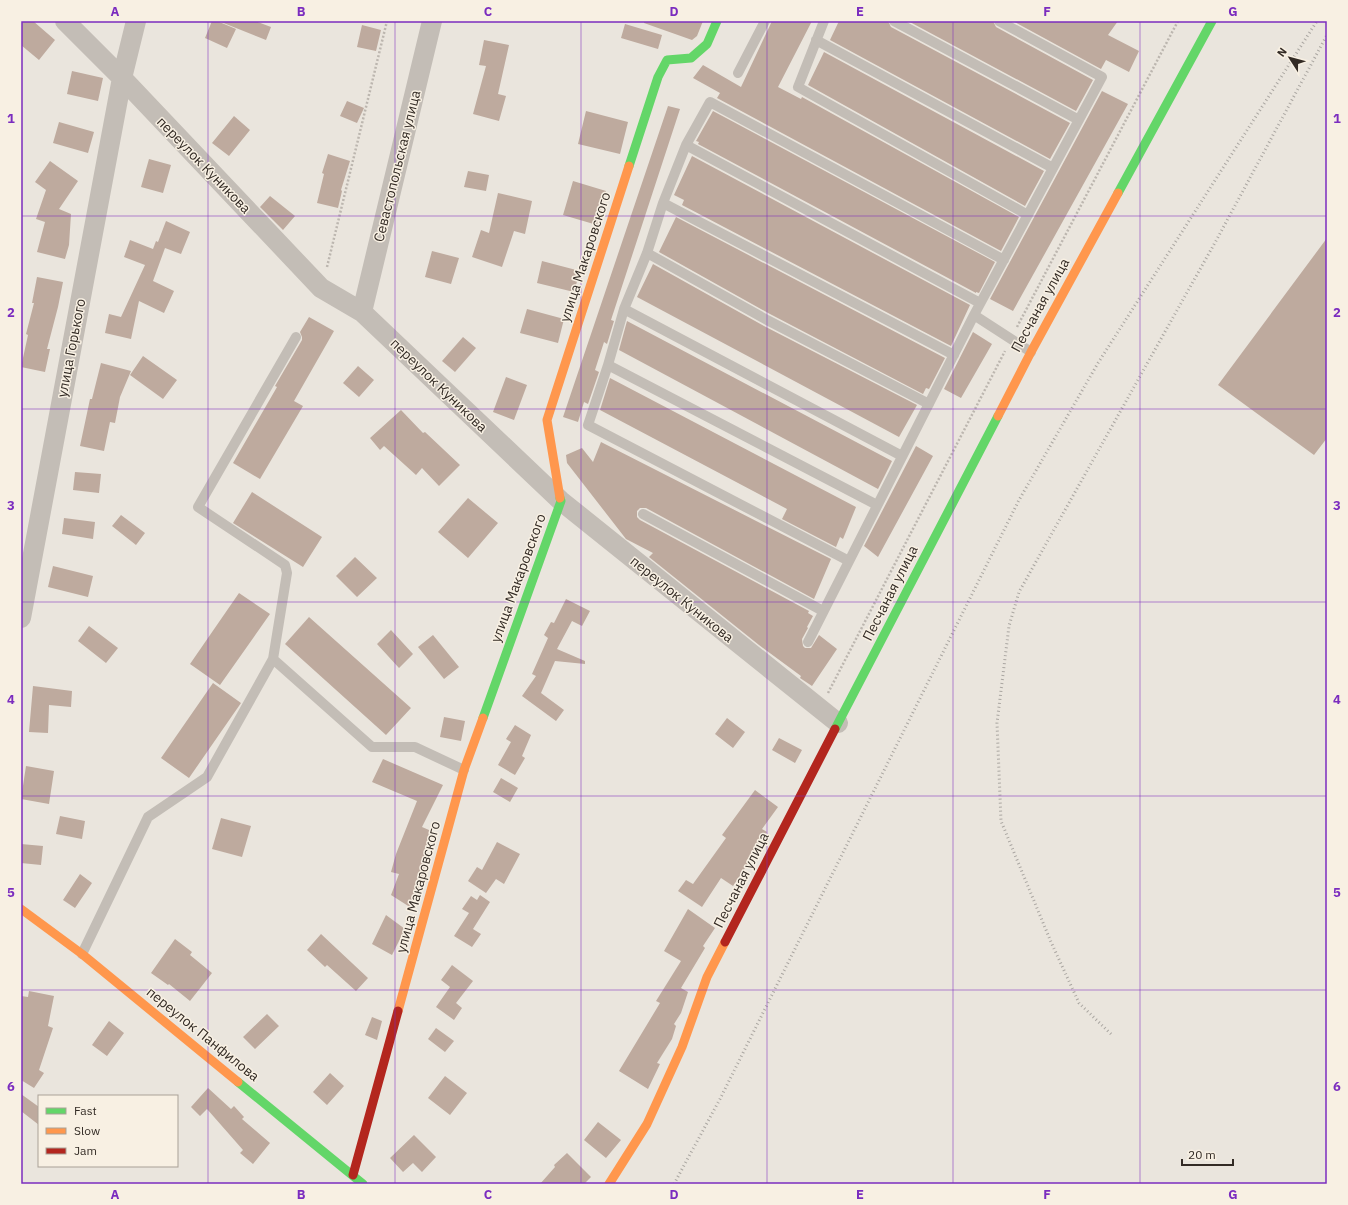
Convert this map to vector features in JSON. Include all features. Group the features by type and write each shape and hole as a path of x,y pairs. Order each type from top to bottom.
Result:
{"street":[{"name":"переулок Куникова","path":"65,21 122,78 321,288 362,312 561,501 838,723"},
{"name":"улица Горького","path":"21,618 122,78 136,21"},
{"name":"Севастопольская улица","path":"362,312 432,21"},
{"name":"улица Макаровского","path":"353,1175 464,770 561,501 547,420 658,77 667,60 691,58 707,44 717,21"},
{"name":"Песчаная улица","path":"608,1184 647,1124 682,1047 707,977 838,723 1031,352 1212,21"},
{"name":"переулок Панфилова","path":"21,909 82,954 364,1184"}],"lane":[{"path":"738,73 765,21"},
{"path":"824,21 798,87 1028,215"},
{"path":"894,21 1079,120"},
{"path":"808,642 980,303 1102,77 1012,24 1000,21"},
{"path":"816,40 1053,168"},
{"path":"849,561 588,425 608,365 624,309 647,253 663,203 686,145 710,102 1004,260"},
{"path":"686,145 980,303"},
{"path":"663,203 954,355"},
{"path":"647,253 767,320 929,404"},
{"path":"624,309 902,456"},
{"path":"974,315 1031,352"},
{"path":"82,954 148,818 208,777 273,659 287,573 285,565 198,507 296,337"},
{"path":"608,365 877,505"},
{"path":"643,514 823,611"},
{"path":"273,659 372,747 415,747 464,770"}],"path":[{"path":"321,288 387,21"},
{"path":"820,708 1178,21"}],"building":[{"path":"21,21 33,21 55,40 39,60 21,45"},
{"path":"212,21 217,21 236,29 227,48 205,38"},
{"path":"221,21 255,21 271,27 266,40"},
{"path":"644,21 703,21 697,36 692,40 644,23"},
{"path":"772,21 812,21 778,87 801,99 802,97 1019,217 1001,251 717,98 720,93 693,78 703,65 741,87"},
{"path":"839,21 888,21 891,27 1070,123 1050,159 830,40"},
{"path":"908,21 993,21 996,27 1093,80 1076,111"},
{"path":"1013,21 1118,21 1108,35 1139,51 1129,72 1106,60 1101,69"},
{"path":"625,24 662,35 658,49 621,38"},
{"path":"362,25 381,30 376,51 357,47"},
{"path":"484,40 509,45 498,94 506,96 499,121 473,114 486,66 479,65"},
{"path":"824,52 1044,171 1025,206 808,85"},
{"path":"72,71 103,78 98,101 67,94"},
{"path":"1102,91 1128,104 1013,311 990,299"},
{"path":"347,101 364,108 357,123 340,116"},
{"path":"668,106 680,109 611,320 614,321 607,344 604,342 595,370 599,372 588,404 584,402 578,422 563,417"},
{"path":"586,111 628,122 620,154 578,144"},
{"path":"713,111 995,262 979,293 976,293 698,144 699,142 696,141"},
{"path":"234,116 250,130 229,156 212,143"},
{"path":"59,122 94,132 88,153 53,143"},
{"path":"328,154 350,161 341,190 338,208 317,203 324,174 322,173"},
{"path":"692,156 970,305 951,346 682,205 684,200 674,195"},
{"path":"149,159 171,165 163,193 141,187"},
{"path":"50,161 78,181 59,209 71,214 69,245 65,259 37,252 45,222 36,219 46,190 35,182"},
{"path":"468,171 489,175 486,191 464,187"},
{"path":"573,181 606,191 597,225 563,215"},
{"path":"498,193 532,201 525,234 514,231 502,267 472,257 481,230 489,233"},
{"path":"270,196 295,216 283,230 260,207"},
{"path":"676,217 945,358 929,389 926,388 923,394 770,314 659,252"},
{"path":"166,221 190,232 181,254 165,248 153,281 174,291 164,313 139,301 131,339 105,333 109,314 121,317 145,265 124,257 130,240 153,249 156,241 158,242"},
{"path":"1327,238 1327,438 1314,455 1218,385"},
{"path":"432,251 459,258 451,284 425,277"},
{"path":"542,261 580,271 574,292 537,283"},
{"path":"653,264 764,326 917,405 899,437 637,297"},
{"path":"37,277 63,282 47,349 50,349 45,372 21,367 28,335 26,334 34,303 32,303"},
{"path":"527,309 564,319 558,343 520,333"},
{"path":"309,317 334,331 294,401 303,406 260,479 233,463 302,340 300,332"},
{"path":"627,321 892,461 878,489 619,350"},
{"path":"973,332 992,344 961,398 944,389"},
{"path":"463,337 476,348 455,372 442,361"},
{"path":"143,356 177,380 163,399 130,375"},
{"path":"101,363 131,371 120,397 115,423 110,422 104,451 80,446 90,399 92,399"},
{"path":"358,366 374,380 359,397 343,383"},
{"path":"506,377 527,385 514,420 493,412"},
{"path":"610,378 856,507 843,539 840,537 836,547 782,519 787,509 600,410"},
{"path":"401,410 423,433 425,432 460,465 439,486 422,468 416,475 384,446 380,450 370,438"},
{"path":"601,442 831,559 814,599 646,508 640,508 637,511 637,517 640,520 809,611 808,613 813,616 802,639 803,646 805,648 811,648 819,635 837,649 812,686 649,557 653,553 626,539 567,463 566,455 582,448 593,462"},
{"path":"916,446 933,456 878,557 864,546"},
{"path":"75,472 101,474 99,493 73,490"},
{"path":"252,492 322,537 303,567 233,523"},
{"path":"468,498 498,523 468,558 438,532"},
{"path":"121,515 145,533 136,545 112,526"},
{"path":"64,518 95,522 93,539 62,534"},
{"path":"355,557 377,578 357,597 336,576"},
{"path":"53,566 93,576 88,597 48,587"},
{"path":"239,593 270,614 220,685 190,664"},
{"path":"566,599 590,611 582,626 572,621 557,649 585,661 585,664 555,661 541,693 564,710 556,721 522,696 536,676 532,674 548,638 544,635 551,622 554,623"},
{"path":"309,617 411,708 386,735 285,644"},
{"path":"89,626 118,648 106,663 78,641"},
{"path":"391,630 413,654 399,668 377,644"},
{"path":"433,635 459,667 444,679 418,647"},
{"path":"213,683 241,703 189,778 161,758"},
{"path":"33,686 72,691 71,707 49,705 48,733 29,732"},
{"path":"444,717 465,721 461,741 440,737"},
{"path":"727,718 745,732 733,748 715,734"},
{"path":"515,725 531,735 522,756 525,758 515,775 498,765 511,742 506,739"},
{"path":"779,738 802,750 795,763 772,750"},
{"path":"383,759 443,785 422,827 429,830 426,862 413,909 391,895 399,874 391,872 396,854 417,801 372,782"},
{"path":"26,766 54,771 49,804 21,799"},
{"path":"501,778 518,788 510,802 493,792"},
{"path":"755,790 778,807 762,829 767,832 747,860 749,862 733,886 721,878 702,907 678,891 686,880 693,884 726,838 722,835"},
{"path":"60,816 85,821 82,839 56,834"},
{"path":"221,818 251,826 242,857 212,849"},
{"path":"497,842 520,854 504,884 496,879 486,893 468,881 477,867 482,870"},
{"path":"21,844 43,846 41,865 21,863"},
{"path":"80,874 92,883 75,908 63,900"},
{"path":"480,895 490,902 473,929 481,934 472,947 454,936 469,913 462,909 471,896 477,900"},
{"path":"688,909 715,928 703,946 705,948 681,988 688,992 681,1013 674,1024 676,1026 672,1039 657,1063 660,1064 648,1089 619,1071 660,1003 656,1001 681,961 664,951"},
{"path":"386,915 405,929 392,955 372,944"},
{"path":"321,934 368,978 356,991 327,965 325,967 307,950"},
{"path":"175,939 192,952 190,955 212,973 190,1001 169,984 168,985 151,973"},
{"path":"452,965 473,981 456,1003 462,1008 454,1020 436,1007 450,987 441,980"},
{"path":"29,991 54,996 48,1026 53,1028 39,1070 44,1073 34,1088 21,1080 21,996 28,997"},
{"path":"267,1014 279,1026 255,1049 243,1037"},
{"path":"372,1017 382,1021 377,1040 365,1035"},
{"path":"109,1021 124,1033 107,1056 92,1045"},
{"path":"436,1028 454,1041 445,1052 428,1039"},
{"path":"330,1073 344,1086 327,1105 313,1092"},
{"path":"445,1076 467,1093 450,1115 428,1098"},
{"path":"208,1088 231,1109 234,1106 244,1117 242,1119 270,1143 253,1164 240,1153 243,1150 207,1109 200,1116 191,1107"},
{"path":"21,1094 38,1106 38,1124 21,1111"},
{"path":"598,1122 621,1140 606,1158 584,1140"},
{"path":"414,1135 436,1157 422,1172 413,1163 403,1172 390,1158"},
{"path":"567,1153 591,1177 584,1184 540,1184 555,1167 554,1165"}],"railway":[{"path":"674,1184 720,1099 1019,500 1098,363 1317,21"},
{"path":"1111,1034 1079,1003 1051,942 1001,821 997,723 1009,626 1019,592 1217,239 1327,35"}],"traffic: fast":[{"path":"629,166 658,77 667,60 691,58 707,44 717,21"},
{"path":"1118,193 1212,21"},
{"path":"835,729 998,416"},
{"path":"483,718 561,501 560,498"},
{"path":"238,1082 363,1184"}],"traffic: slow":[{"path":"560,498 547,420 629,166"},
{"path":"998,416 1031,352 1118,193"},
{"path":"398,1011 464,770 483,718"},
{"path":"21,909 82,954 238,1082"},
{"path":"609,1184 647,1124 682,1047 707,977 725,942"}],"traffic: jam":[{"path":"725,942 835,729"},
{"path":"353,1175 398,1011"}]}
